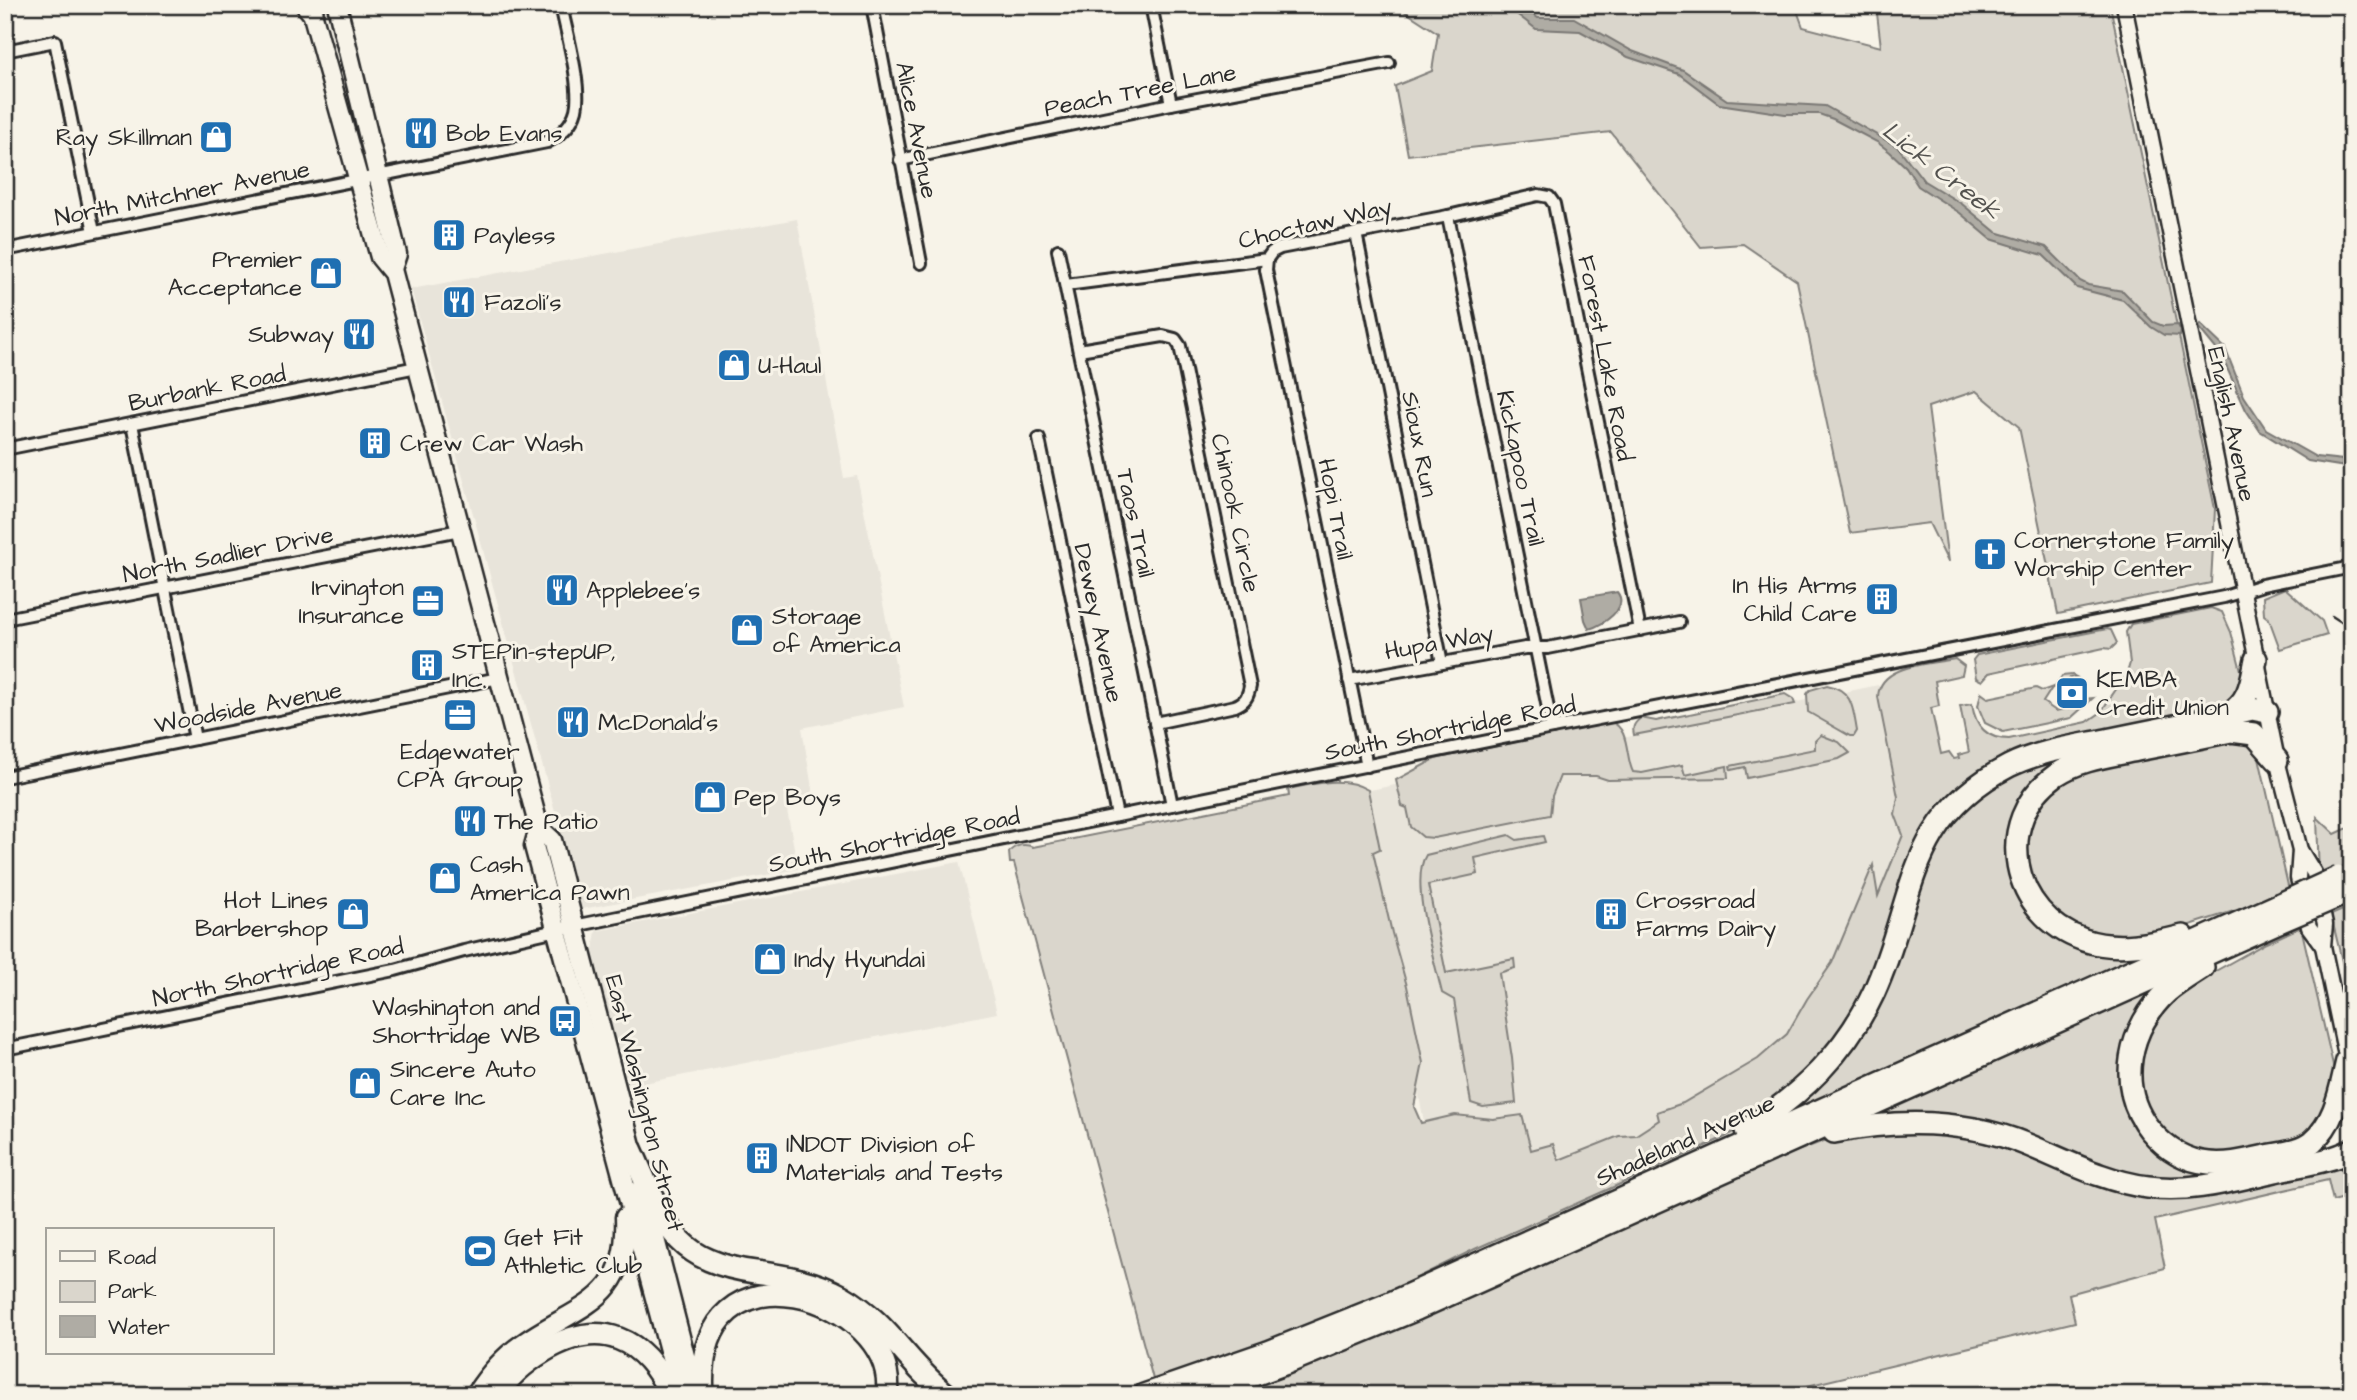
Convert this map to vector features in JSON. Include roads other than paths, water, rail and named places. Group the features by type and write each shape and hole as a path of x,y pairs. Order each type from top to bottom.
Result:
{"highway":[{"path":"2228,724 2247,696 2256,659"},
{"path":"2267,712 2252,709 2228,724 2067,769 2046,784 2029,805 2019,830 2017,859 2022,884 2042,914 2069,934 2092,943 2119,945 2165,941 2252,925 2347,883"},
{"path":"1682,1170 1785,1104 1838,1051 1880,979 1914,871 1925,847 1944,818 1972,790 2008,767 2040,754 2228,724 2254,734 2277,760"},
{"path":"2252,925 2183,980 2156,1005 2141,1027 2133,1046 2130,1065 2132,1092 2140,1114 2158,1139 2176,1153 2196,1161 2231,1163 2339,1139 2352,1140"},
{"name":"Shadeland Avenue","path":"1199,1395 1272,1369 1394,1319 1804,1136 2252,925"},
{"name":"Shadeland Avenue","path":"1144,1395 1268,1352 1368,1312 1682,1170 2252,925"},
{"path":"2304,1147 2321,1132 2335,1110 2350,1071"},
{"path":"1804,1136 1892,1123 1961,1126 2017,1140 2117,1181 2168,1189 2216,1184 2345,1156"},
{"path":"631,1149 667,1225 689,1249 713,1263 797,1279 841,1296 883,1326 923,1375 947,1395"},
{"path":"703,1395 704,1352 713,1328 735,1304 753,1296 772,1293 817,1303 863,1330 882,1356 888,1377 887,1395"},
{"path":"497,1395 514,1374 537,1355 566,1340 594,1334 615,1337 639,1350 653,1364 670,1395"}],"main road":[{"name":"East Washington Street","path":"338,5 365,114 368,178 380,257 391,269 539,828 552,840 565,928 624,1189 681,1395"},
{"name":"East Washington Street","path":"310,7 368,178"},
{"name":"East Washington Street","path":"565,928 631,1149 695,1395"},
{"path":"475,1395 487,1377 515,1349 590,1304 608,1286 625,1249 624,1189"}],"street":[{"name":"North Mitchner Avenue","path":"5,250 547,142 563,132 577,108 577,92 561,5"},
{"name":"Alice Avenue","path":"872,5 921,262"},
{"path":"1151,5 1171,104"},
{"name":"English Avenue","path":"2124,5 2267,712 2300,850 2298,878 2309,927 2323,946 2350,1071"},
{"path":"5,51 55,41 94,232"},
{"name":"Peach Tree Lane","path":"900,160 1171,104 1389,63"},
{"name":"Forest Lake Road","path":"1448,216 1538,195 1549,197 1554,204 1640,630"},
{"name":"Choctaw Way","path":"1066,285 1267,259 1272,252 1280,248 1448,216"},
{"name":"Kickapoo Trail","path":"1448,216 1552,728"},
{"name":"Sioux Run","path":"1356,233 1442,663"},
{"name":"Taos Trail","path":"1058,250 1172,805"},
{"name":"Hopi Trail","path":"1267,259 1269,284 1367,766"},
{"name":"Chinook Circle","path":"1079,350 1163,336 1175,340 1180,346 1242,646 1250,686 1249,695 1243,702 1155,723"},
{"name":"Burbank Road","path":"5,449 417,367"},
{"path":"132,424 195,739"},
{"name":"Dewey Avenue","path":"1039,439 1117,816"},
{"name":"North Sadlier Drive","path":"5,619 460,530"},
{"name":"South Shortridge Road","path":"565,928 1552,728 1853,671 2352,567"},
{"path":"1536,649 1548,649 1679,622"},
{"name":"Hupa Way","path":"1349,680 1525,648 1536,649"},
{"name":"Woodside Avenue","path":"5,776 499,678"},
{"name":"North Shortridge Road","path":"5,1049 395,970 565,928"}],"water":[{"name":"Lick Creek","path":"1505,5 1520,5 1538,18 1574,18 1632,51 1683,70 1727,100 1825,106 1898,147 1924,181 1962,204 1996,232 2046,247 2080,281 2123,291 2153,322 2163,326 2178,325 2180,336 2164,335 2151,327 2123,300 2077,288 2043,255 1991,239 1960,213 1918,186 1906,167 1877,142 1833,119 1819,114 1785,114 1719,104 1679,74 1628,57 1580,31 1536,29"},
{"path":"2200,324 2225,348 2244,396 2266,429 2316,457 2352,461 2352,468 2308,461 2260,431 2246,410 2221,355 2198,327"},
{"path":"1617,592 1620,604 1617,610 1607,620 1589,629 1581,598"}],"railway":[{"path":"2332,616 2352,629"}],"place":[{"name":"Bob Evans","path":"421,133"},
{"name":"Ray Skillman","path":"216,137"},
{"name":"Payless","path":"449,235"},
{"name":"Premier Acceptance","path":"326,273"},
{"name":"Fazoli's","path":"459,302"},
{"name":"Subway","path":"359,334"},
{"name":"U-Haul","path":"734,365"},
{"name":"Crew Car Wash","path":"375,443"},
{"name":"Cornerstone Family Worship Center","path":"1990,554"},
{"name":"Applebee's","path":"562,590"},
{"name":"In His Arms Child Care","path":"1882,599"},
{"name":"Irvington Insurance","path":"428,601"},
{"name":"Storage of America","path":"747,630"},
{"name":"STEPin-stepUP, Inc.","path":"427,665"},
{"name":"KEMBA Credit Union","path":"2072,693"},
{"name":"Edgewater CPA Group","path":"460,715"},
{"name":"McDonald's","path":"573,722"},
{"name":"Pep Boys","path":"710,797"},
{"name":"The Patio","path":"470,821"},
{"name":"Cash America Pawn","path":"445,878"},
{"name":"Hot Lines Barbershop","path":"353,914"},
{"name":"Crossroad Farms Dairy","path":"1611,914"},
{"name":"Indy Hyundai","path":"770,959"},
{"name":"Washington and Shortridge WB","path":"565,1021"},
{"name":"Sincere Auto Care Inc","path":"365,1083"},
{"name":"INDOT Division of Materials and Tests","path":"762,1158"},
{"name":"Get Fit Athletic Club","path":"480,1251"}]}
